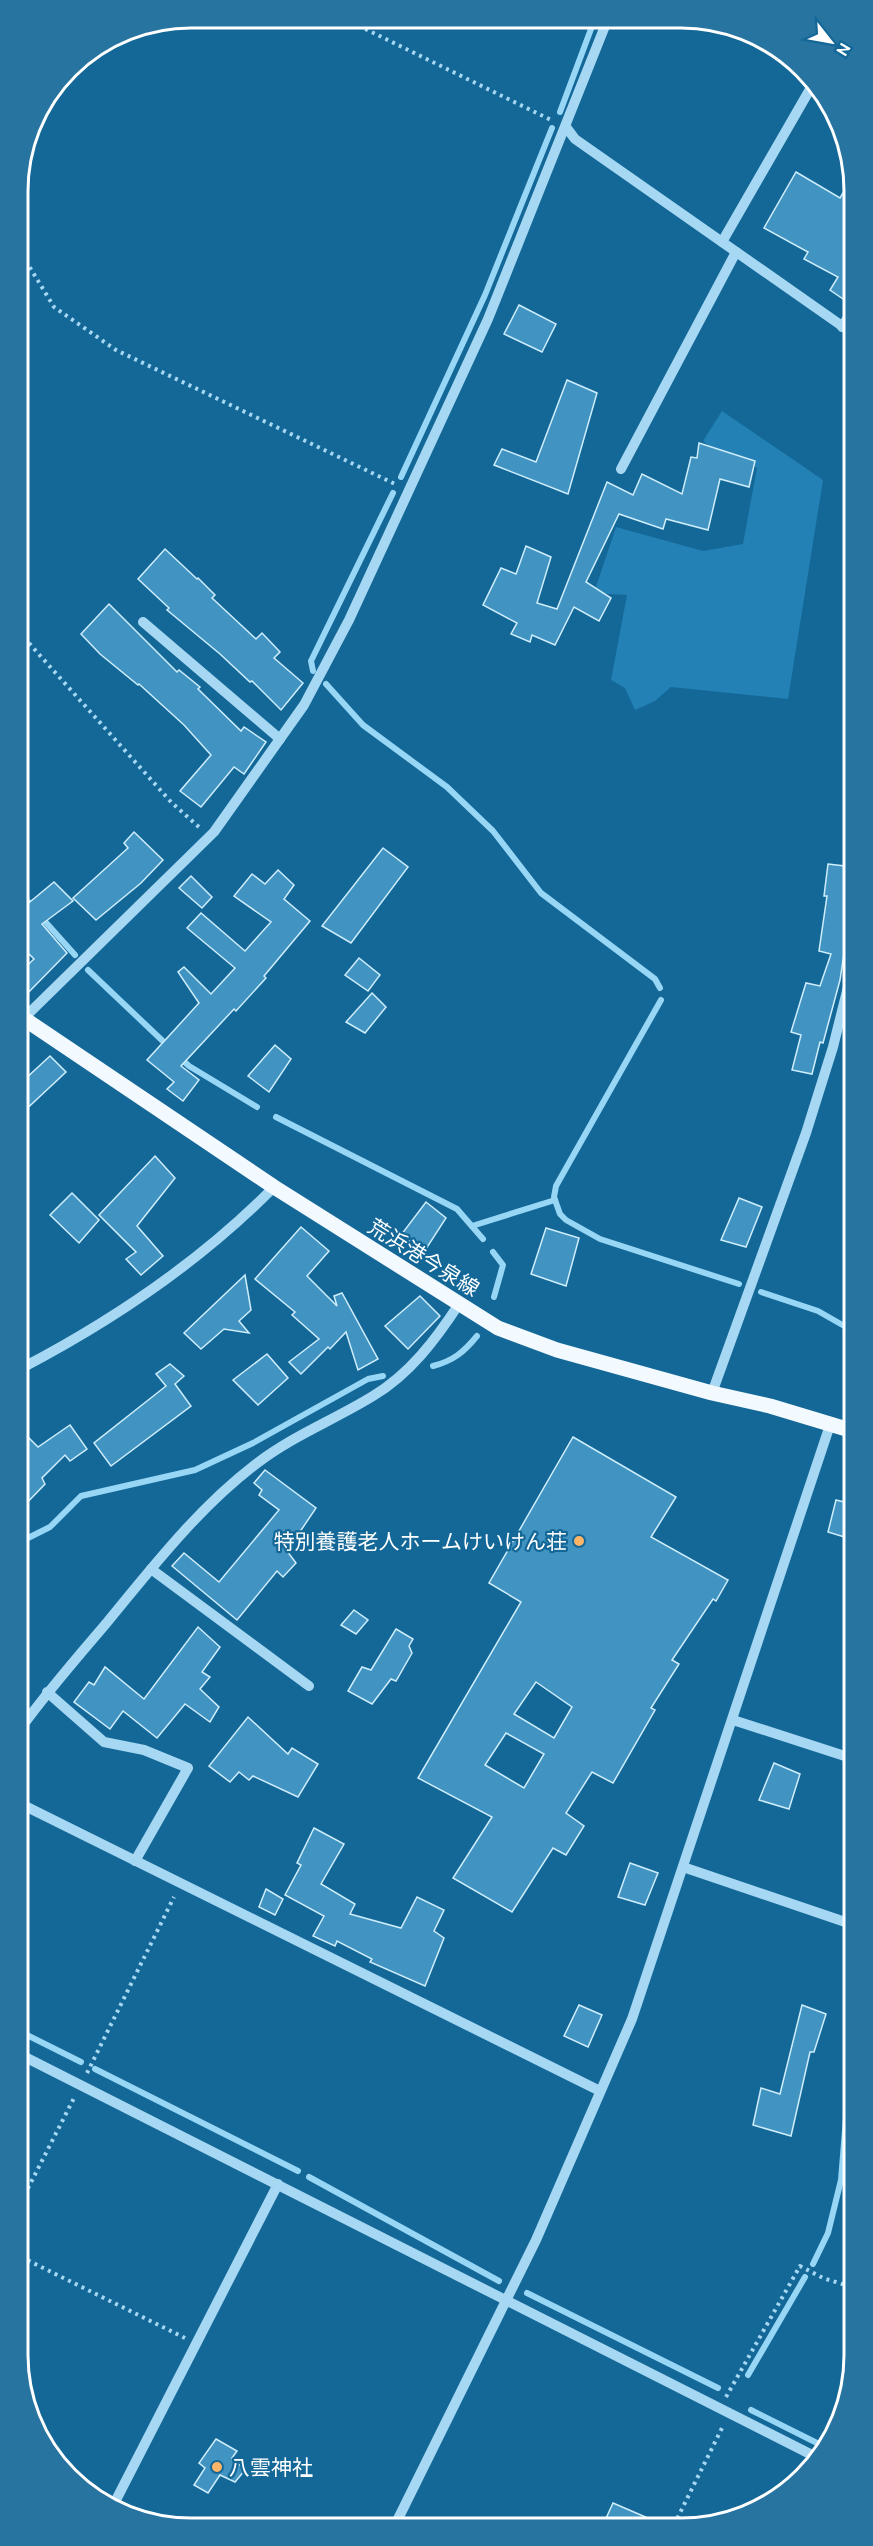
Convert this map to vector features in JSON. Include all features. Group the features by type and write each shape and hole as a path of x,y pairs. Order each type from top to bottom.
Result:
{"main road":[{"name":"荒浜港今泉線","path":"29,1022 274,1187 498,1328 530,1341 712,1393 770,1406 844,1429"}],"street":[{"path":"29,1010 210,836 280,739 327,665 410,491 488,319 604,28"},
{"path":"722,242 809,91"},
{"path":"566,127 575,139 844,328"},
{"path":"621,469 736,252"},
{"path":"143,622 280,739"},
{"path":"712,1393 806,1133 844,1004"},
{"path":"28,1364 135,1301 246,1215 274,1187"},
{"path":"28,1718 47,1692 151,1569 213,1502 256,1464 288,1442 375,1395 415,1363 459,1304"},
{"path":"398,2518 536,2240 632,2019 830,1425"},
{"path":"151,1569 309,1686"},
{"path":"47,1692 104,1742 144,1750 188,1768 135,1861"},
{"path":"733,1720 844,1756"},
{"path":"28,1808 600,2091"},
{"path":"683,1867 844,1922"},
{"path":"28,2059 810,2454"},
{"path":"116,2499 278,2184"}],"path":[{"path":"365,29 566,127"},
{"path":"29,266 54,307 116,350 410,491"},
{"path":"29,643 171,802 210,836"},
{"path":"28,2188 181,1883"},
{"path":"28,2260 196,2343"},
{"path":"677,2518 724,2411 800,2266 823,2278 844,2285"}],"shaded area":[{"path":"722,411 823,480 788,699 671,687 655,701 635,710 625,688 611,680 627,595 594,593 616,527 703,551 743,544 757,468 736,454 728,461 703,441"}],"building":[{"path":"796,172 840,198 844,191 844,300 830,290 838,277 804,259 808,252 764,228"},
{"path":"519,305 556,324 542,352 504,334"},
{"path":"567,380 597,393 568,494 494,465 502,449 536,462"},
{"path":"699,443 755,461 749,487 720,479 708,530 666,519 663,529 619,514 586,582 611,598 599,621 574,607 555,645 532,635 530,642 511,634 517,623 483,605 501,568 516,574 526,546 551,557 537,603 557,609 607,482 633,495 642,474 682,494 691,457 697,458"},
{"path":"165,549 198,578 215,595 212,598 256,639 262,633 280,652 274,658 303,683 281,710 252,681 250,682 167,610 169,608 138,579"},
{"path":"109,604 177,672 179,670 200,687 198,689 241,731 244,727 266,742 244,774 234,767 201,807 180,791 211,755 184,725 139,684 100,654 81,634"},
{"path":"134,832 163,860 141,883 96,920 73,898 128,848 124,843"},
{"path":"383,848 408,867 351,943 322,926"},
{"path":"828,864 844,866 844,954 840,980 812,1074 792,1070 801,1035 791,1032 806,983 820,986 831,954 819,951 827,896 824,896"},
{"path":"278,870 294,885 284,899 310,921 264,976 266,978 181,1066 199,1080 183,1101 167,1089 174,1082 147,1060 199,1003 178,972 184,967 211,994 235,968 187,928 201,913 245,951 271,922 234,896 252,874 265,884"},
{"path":"191,876 212,897 202,908 179,888"},
{"path":"54,882 73,901 42,924 67,953 29,992 29,964 34,959 29,954 29,903"},
{"path":"359,958 380,975 368,991 345,975"},
{"path":"372,993 386,1007 365,1033 346,1022"},
{"path":"275,1045 291,1059 269,1092 248,1076"},
{"path":"50,1056 66,1072 29,1107 29,1076"},
{"path":"155,1156 175,1178 137,1226 163,1256 141,1275 126,1259 136,1252 99,1215"},
{"path":"72,1193 99,1220 79,1243 50,1215"},
{"path":"739,1198 762,1207 746,1247 721,1240"},
{"path":"426,1202 446,1218 424,1252 401,1235"},
{"path":"301,1227 329,1251 307,1276 337,1306 334,1296 342,1293 378,1359 358,1370 346,1332 301,1374 289,1362 319,1339 292,1315 295,1312 255,1279"},
{"path":"546,1228 579,1238 566,1286 531,1274"},
{"path":"245,1275 251,1310 239,1321 249,1333 224,1329 201,1349 184,1333"},
{"path":"420,1296 440,1316 408,1349 385,1326"},
{"path":"267,1354 288,1378 258,1405 233,1380"},
{"path":"170,1364 184,1376 175,1384 191,1406 111,1466 94,1443 166,1386 156,1374"},
{"path":"70,1425 87,1449 70,1461 65,1455 42,1478 45,1484 28,1501 28,1439 38,1447"},
{"path":"573,1437 676,1497 651,1537 728,1580 716,1601 713,1599 672,1660 679,1664 651,1708 655,1710 613,1783 592,1772 566,1813 584,1826 566,1855 553,1848 512,1912 453,1878 492,1817 418,1778 521,1602 489,1583","holes":["536,1682 572,1707 554,1738 514,1714","506,1733 544,1754 524,1788 485,1765"]},
{"path":"265,1470 316,1508 287,1551 296,1563 283,1577 277,1571 237,1620 172,1566 184,1553 219,1582 279,1510 259,1495 262,1490 254,1483"},
{"path":"836,1500 844,1502 844,1537 828,1532"},
{"path":"354,1610 368,1620 356,1634 341,1625"},
{"path":"198,1627 220,1647 202,1672 210,1677 200,1689 219,1707 210,1722 185,1704 157,1738 123,1711 110,1729 74,1702 89,1682 94,1685 105,1667 144,1699"},
{"path":"396,1629 413,1639 409,1646 412,1653 396,1681 391,1679 372,1704 348,1691 362,1667 371,1670"},
{"path":"248,1717 288,1754 292,1748 318,1764 298,1797 253,1776 249,1780 239,1772 230,1782 209,1766"},
{"path":"774,1763 800,1774 789,1809 759,1800"},
{"path":"314,1828 344,1844 321,1884 355,1904 350,1914 401,1928 417,1897 444,1910 434,1931 444,1938 425,1986 370,1962 372,1959 337,1941 335,1946 313,1936 324,1916 285,1895 301,1865 297,1863"},
{"path":"630,1863 658,1873 645,1905 618,1897"},
{"path":"266,1889 283,1899 275,1915 259,1907"},
{"path":"579,2005 602,2015 588,2047 564,2036"},
{"path":"802,2005 826,2014 814,2052 810,2052 791,2136 753,2125 761,2088 780,2094"},
{"path":"216,2439 237,2451 232,2458 245,2470 235,2482 220,2475 208,2493 194,2485 205,2468 199,2463"},
{"path":"613,2503 648,2518 606,2518"}],"waterway":[{"path":"560,112 591,28"},
{"path":"401,477 485,295 552,128"},
{"path":"313,671 311,661 393,493"},
{"path":"326,684 363,725 447,787 493,831 541,893 655,979 660,988"},
{"path":"29,902 33,907"},
{"path":"41,917 75,955"},
{"path":"88,970 168,1046"},
{"path":"661,1000 556,1186 554,1197 560,1214 566,1220 600,1239 739,1284"},
{"path":"179,1057 189,1066 257,1107"},
{"path":"276,1117 457,1209 483,1239"},
{"path":"472,1226 555,1200"},
{"path":"493,1252 503,1265 494,1297"},
{"path":"761,1292 818,1311 844,1326"},
{"path":"433,1366 458,1355 477,1336"},
{"path":"28,1538 50,1527 81,1496 195,1470 253,1443 368,1379 383,1376"},
{"path":"28,2036 81,2062"},
{"path":"95,2069 298,2171"},
{"path":"813,2264 828,2233 841,2180 844,2143"},
{"path":"309,2177 499,2281"},
{"path":"748,2375 805,2277"},
{"path":"527,2293 718,2388"},
{"path":"751,2410 818,2443"}],"place":[{"name":"特別養護老人ホームけいけん荘","path":"579,1541"},
{"name":"八雲神社","path":"217,2467"}]}
